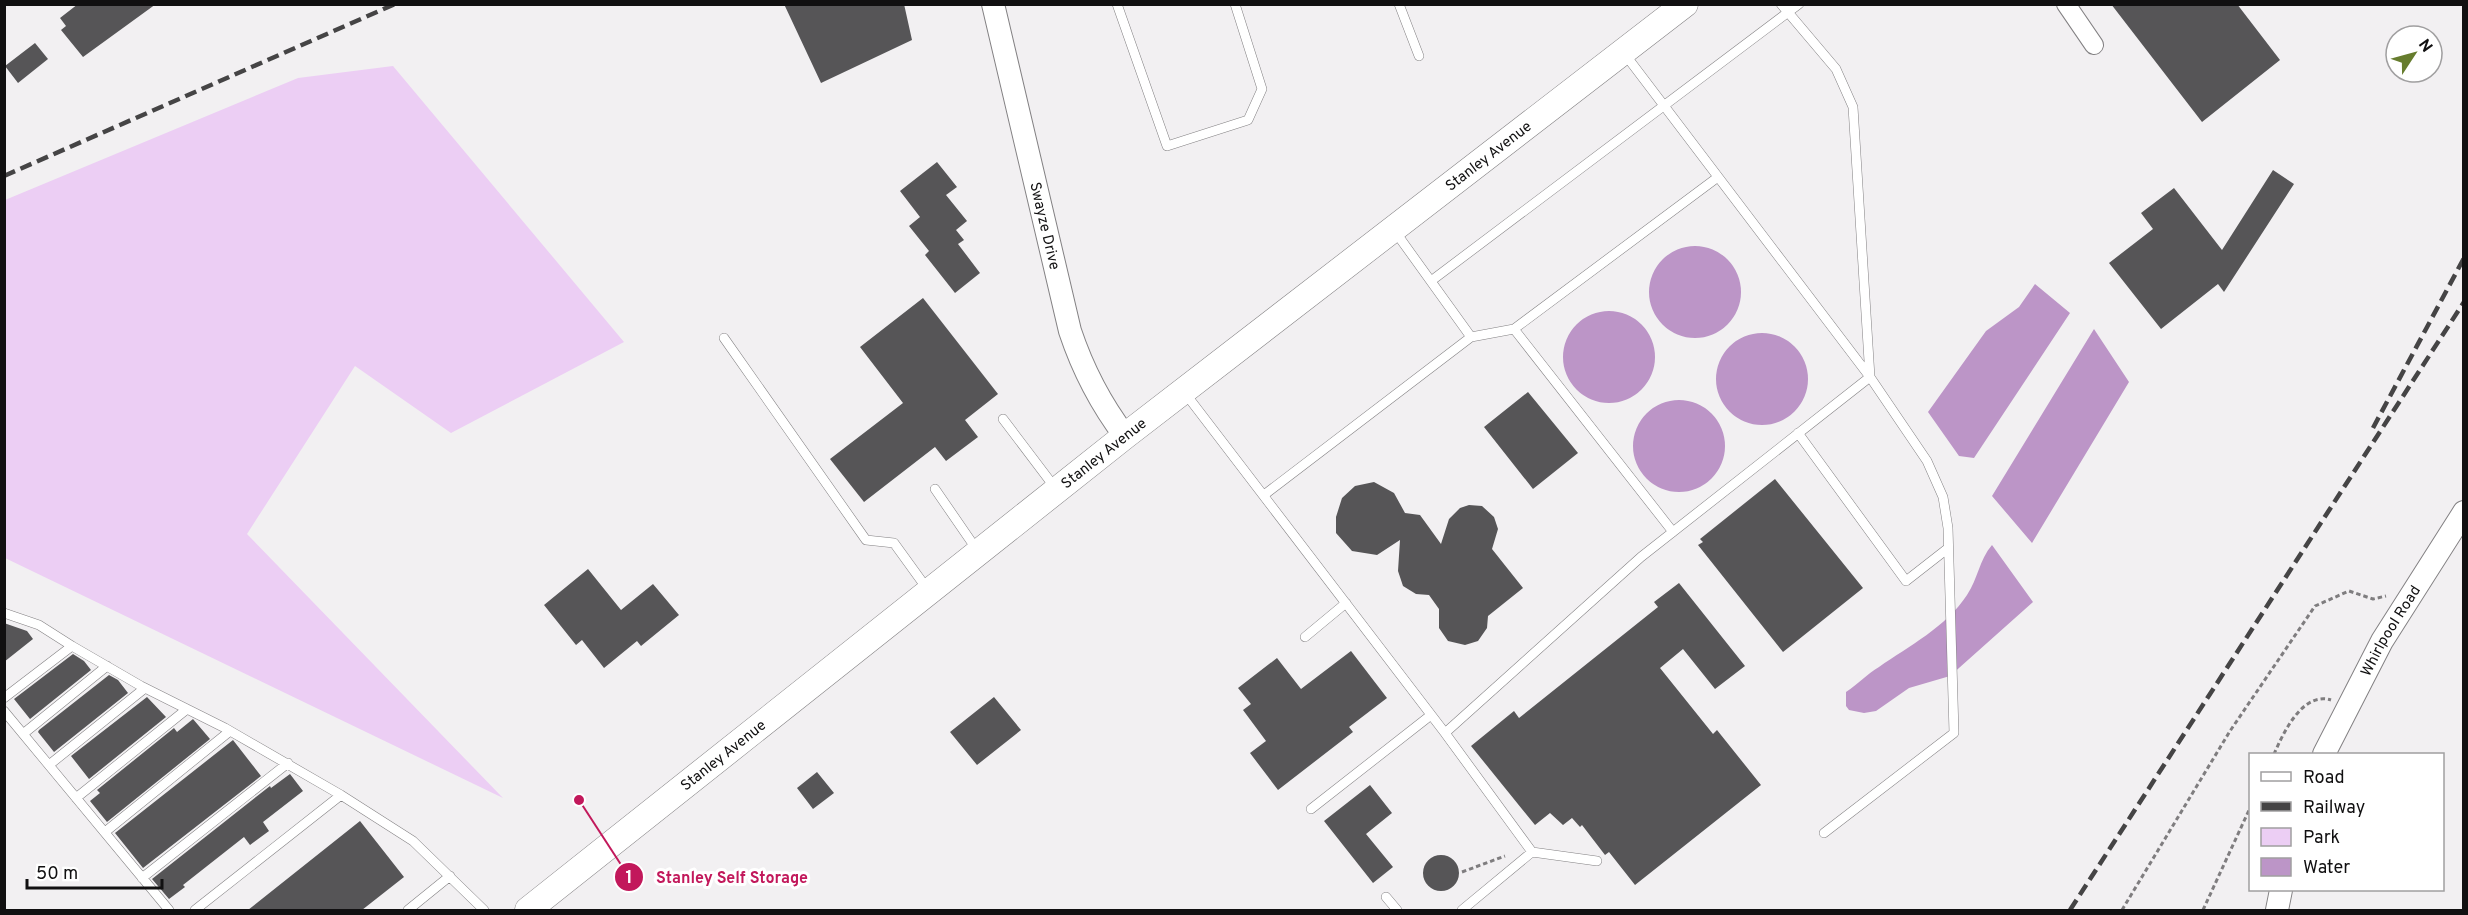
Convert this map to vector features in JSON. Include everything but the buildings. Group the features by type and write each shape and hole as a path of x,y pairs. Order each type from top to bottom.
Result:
{"main road":[{"name":"Stanley Avenue","path":"528,910 1125,436 1685,4"}],"street":[{"name":"Swayze Drive","path":"993,4 1070,331 1080,363 1096,393 1125,436"},
{"path":"2066,4 2094,45"},
{"name":"Whirlpool Road","path":"2324,753 2382,641 2463,512"},
{"path":"2277,910 2281,891"}],"lane":[{"path":"1117,4 1167,146 1248,120 1262,89 1235,4"},
{"path":"1399,4 1419,56"},
{"path":"1781,4 1836,69 1853,107 1870,377"},
{"path":"1431,281 1799,4"},
{"path":"1623,52 1870,377 1927,461 1939,488 1948,528 1954,733 1824,833"},
{"path":"1264,495 1471,337 1514,329 1718,177"},
{"path":"1392,228 1471,337"},
{"path":"1514,329 1673,532"},
{"path":"724,338 866,540 894,543 929,592"},
{"path":"1445,733 1641,557 1870,377"},
{"path":"1184,391 1445,733 1532,852 1597,861"},
{"path":"1003,419 1057,490"},
{"path":"1798,433 1906,580 1947,549"},
{"path":"935,489 979,552"},
{"path":"1305,637 1346,603"},
{"path":"4,613 39,625 145,688 230,731 341,795 413,841 484,910"},
{"path":"4,698 72,646"},
{"path":"23,734 107,666"},
{"path":"49,765 145,688"},
{"path":"76,798 187,709"},
{"path":"4,711 169,910"},
{"path":"1311,809 1431,715"},
{"path":"105,832 230,731"},
{"path":"142,878 288,764"},
{"path":"195,910 341,795"},
{"path":"1462,910 1532,852"},
{"path":"408,910 450,876"},
{"path":"1386,897 1397,910"}],"path":[{"path":"2122,910 2230,731 2315,606 2349,591 2373,599 2415,590"},
{"path":"2274,753 2285,729 2306,704 2327,699 2347,706"},
{"path":"2203,910 2249,810"},
{"path":"1462,872 1504,856 1519,863"}],"green space":[{"path":"393,66 624,342 451,433 355,366 247,534 503,798 5,558 5,200 298,78"}],"water":[{"path":"1695,246 1713,250 1728,259 1737,274 1741,292 1737,310 1728,325 1713,334 1695,338 1677,334 1662,325 1653,310 1649,292 1653,274 1662,259 1677,250"},
{"path":"2035,284 2070,313 1974,458 1959,456 1928,412 1986,331 2019,307"},
{"path":"1609,311 1627,315 1642,324 1651,339 1655,357 1651,375 1642,390 1627,399 1609,403 1591,399 1576,390 1567,375 1563,357 1567,339 1576,324 1591,315"},
{"path":"2094,329 2129,382 2032,543 1992,496"},
{"path":"1762,333 1788,341 1800,353 1808,379 1800,405 1788,417 1762,425 1736,417 1724,405 1716,379 1724,353 1736,341"},
{"path":"1679,400 1697,404 1712,413 1721,428 1725,446 1721,464 1712,479 1697,488 1679,492 1661,488 1646,479 1637,464 1633,446 1637,428 1646,413 1661,404"},
{"path":"1992,545 2033,602 1950,676 1909,688 1876,711 1864,713 1849,710 1846,706 1846,692 1949,617 1971,589 1984,557"}],"railway":[{"path":"4,176 395,4"},
{"path":"2373,428 2464,258"},
{"path":"2070,910 2464,302"}],"place":[{"name":"Stanley Self Storage","path":"579,800"}]}
